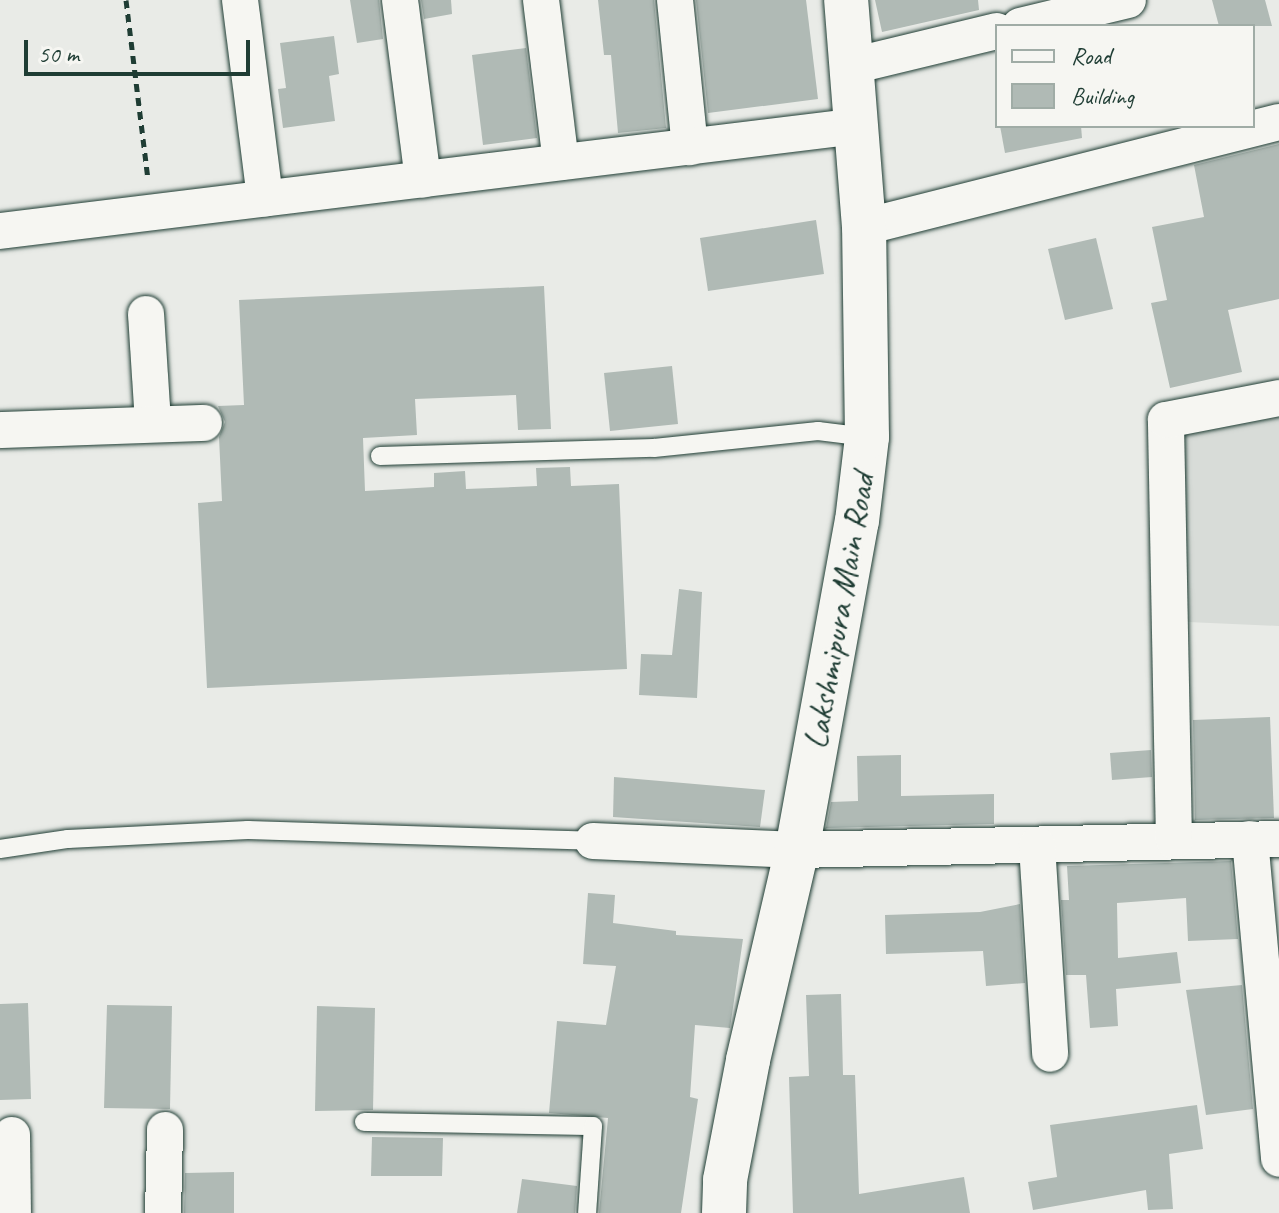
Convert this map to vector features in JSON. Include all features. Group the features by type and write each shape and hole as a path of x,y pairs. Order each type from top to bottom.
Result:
{"main road":[{"name":"Lakshmipura Main Road","path":"724,1213 725,1180 748,1060 797,850 857,521 867,437 864,227 846,0"}],"street":[{"path":"240,0 265,198"},
{"path":"400,0 423,180"},
{"path":"541,0 561,162"},
{"path":"675,0 690,147"},
{"path":"1028,24 1128,0"},
{"path":"852,66 995,31"},
{"path":"864,227 1279,122"},
{"path":"0,231 858,126"},
{"path":"146,314 153,422"},
{"path":"1174,841 1166,420 1279,398"},
{"path":"1,426 204,423"},
{"path":"593,841 797,850 1264,839 1279,1159"},
{"path":"1037,845 1050,1054"},
{"path":"163,1213 165,1130"},
{"path":"12,1135 13,1213"}],"lane":[{"path":"380,456 654,448 818,431 867,437"},
{"path":"0,849 68,839 248,830 593,841"},
{"path":"364,1122 593,1126 587,1213"}],"path":[{"path":"126,0 152,212"}],"shaded area":[{"path":"1279,417 1279,626 1188,622 1181,434"}],"building":[{"path":"350,0 379,0 383,39 357,43"},
{"path":"421,0 451,0 452,14 424,19"},
{"path":"598,0 654,0 666,128 618,133 611,55 604,55"},
{"path":"696,0 806,0 818,99 708,113"},
{"path":"875,0 978,0 979,10 882,32"},
{"path":"1212,0 1265,0 1272,26 1255,24 1218,24"},
{"path":"334,36 339,74 329,76 335,121 283,128 278,89 286,88 280,43"},
{"path":"526,48 537,138 483,145 472,55"},
{"path":"1000,128 1081,128 1082,138 1005,153"},
{"path":"1279,144 1279,299 1228,310 1242,372 1170,388 1151,303 1167,300 1152,227 1204,217 1194,165"},
{"path":"816,220 824,274 708,291 700,238"},
{"path":"1096,238 1113,309 1065,320 1048,249"},
{"path":"544,286 551,429 518,430 516,395 415,399 417,435 363,438 365,491 434,487 434,473 465,471 466,489 537,486 536,468 570,467 571,486 619,484 627,669 207,688 198,503 222,501 219,437 225,422 218,406 244,405 239,300"},
{"path":"672,366 678,424 610,431 604,373"},
{"path":"679,589 702,592 697,698 639,695 641,654 672,655"},
{"path":"1270,717 1274,818 1195,820 1193,720"},
{"path":"1151,750 1152,777 1112,780 1110,753"},
{"path":"901,755 901,796 994,794 994,824 826,828 831,802 858,801 857,756"},
{"path":"614,777 765,790 760,827 613,817"},
{"path":"1231,861 1238,939 1188,941 1186,898 1117,903 1118,958 1177,952 1181,983 1116,989 1118,1026 1090,1028 1086,975 1066,975 1061,900 1069,900 1067,866"},
{"path":"588,893 615,895 613,923 676,931 676,935 743,939 730,1028 695,1025 690,1097 698,1099 681,1213 599,1213 608,1118 549,1113 557,1021 606,1025 616,966 583,964"},
{"path":"1020,904 1025,983 986,986 983,951 886,954 885,915 980,912"},
{"path":"1242,985 1253,1109 1206,1115 1186,990"},
{"path":"841,994 843,1075 855,1075 859,1194 964,1177 970,1213 793,1213 789,1077 809,1076 806,995"},
{"path":"28,1003 31,1099 0,1100 0,1004"},
{"path":"107,1005 172,1006 170,1109 104,1108"},
{"path":"317,1006 375,1008 373,1110 315,1111"},
{"path":"1197,1105 1203,1149 1169,1154 1173,1209 1148,1210 1146,1190 1033,1210 1028,1182 1057,1177 1050,1125"},
{"path":"372,1137 443,1138 442,1176 371,1176"},
{"path":"234,1172 234,1213 184,1213 185,1173"},
{"path":"522,1179 577,1186 575,1213 517,1213"}]}
